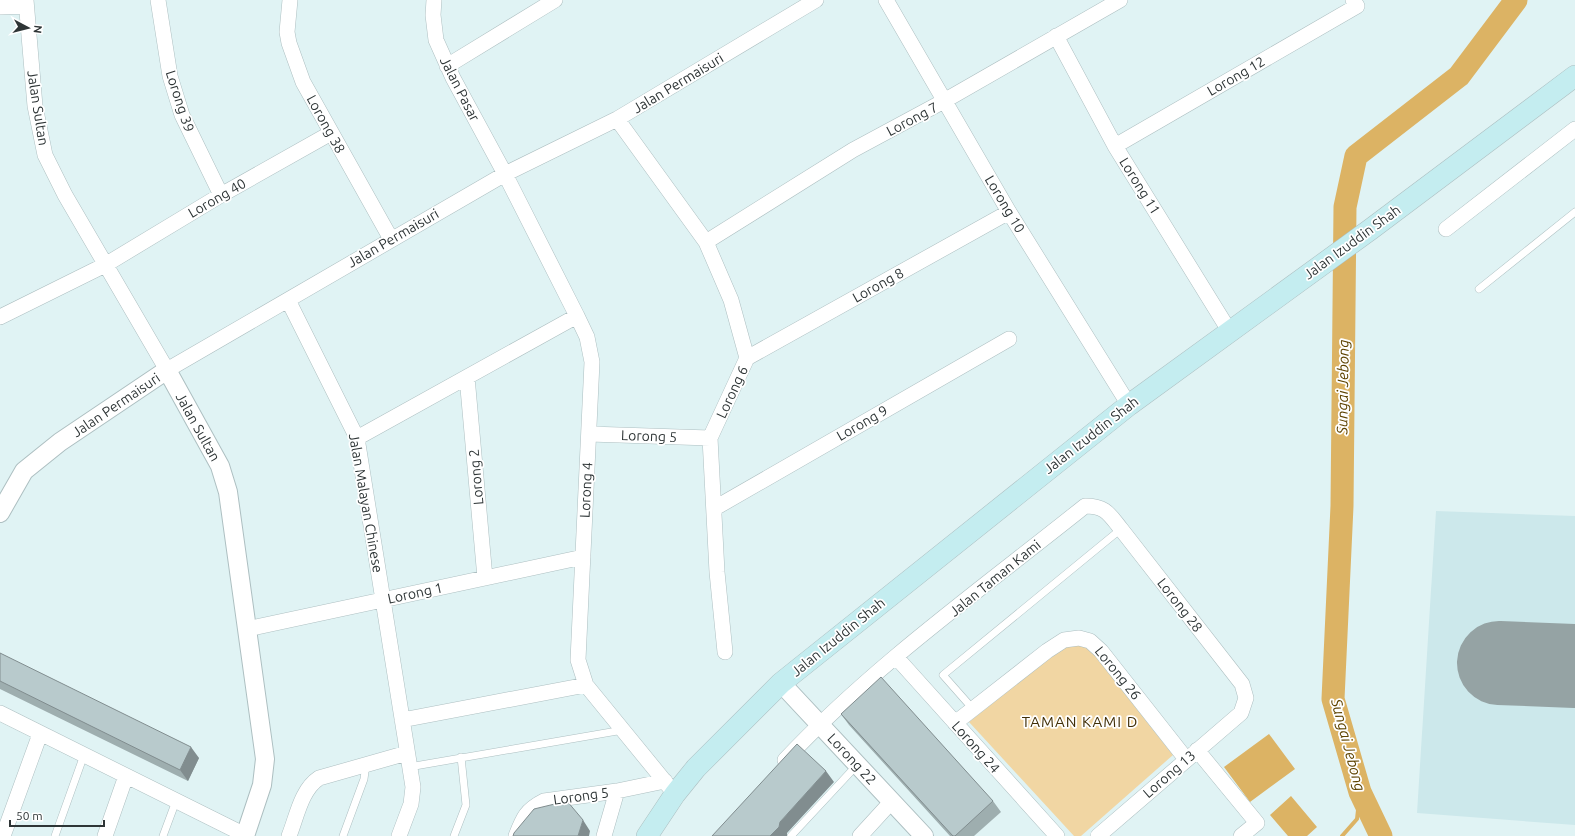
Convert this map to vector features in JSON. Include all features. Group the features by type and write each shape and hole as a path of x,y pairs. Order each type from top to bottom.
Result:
{"main road":[{"name":"Jalan Izuddin Shah","path":"647,836 670,788 696,768 781,682 1129,404 1371,229 1575,76"}],"street":[{"name":"Lorong 39","path":"158,0 170,76 182,115 221,195"},
{"name":"Lorong 38","path":"290,0 287,32 289,43 304,82 331,133 392,239"},
{"name":"Jalan Pasar","path":"434,0 433,15 436,40 447,66 505,174"},
{"path":"447,66 555,0"},
{"name":"Jalan Permaisuri","path":"0,513 24,471 60,442 167,370 505,174 617,119 816,0"},
{"name":"Lorong 10","path":"886,0 1009,212 1129,404"},
{"name":"Lorong 7","path":"706,242 853,150 944,102 1120,0"},
{"path":"0,8 26,3"},
{"name":"Jalan Sultan","path":"26,3 35,106 45,155 65,195 167,370 220,466 228,492 265,759 262,785 245,836"},
{"name":"Lorong 12","path":"1115,146 1355,3"},
{"name":"Lorong 11","path":"1056,36 1115,146 1230,332"},
{"name":"Lorong 6","path":"617,119 706,242 731,300 748,358 710,438 715,508 717,572 725,652"},
{"path":"1446,229 1575,129"},
{"name":"Lorong 40","path":"0,317 106,265 221,195 331,133"},
{"name":"Lorong 4","path":"505,174 587,337 592,362 578,660 581,676 586,685 670,788"},
{"name":"Lorong 8","path":"748,358 1009,212"},
{"name":"Jalan Malayan Chinese","path":"288,300 357,438 402,720 412,796 399,836"},
{"path":"357,438 577,316"},
{"name":"Lorong 9","path":"715,508 1009,339"},
{"name":"Lorong 2","path":"467,377 485,578"},
{"name":"Lorong 5","path":"589,434 710,438"},
{"name":"Jalan Taman Kami","path":"896,657 1085,506 1097,506"},
{"name":"Lorong 28","path":"1097,506 1105,510 1121,529 1242,684 1246,698 1241,713"},
{"name":"Lorong 1","path":"247,629 583,557"},
{"name":"Lorong 26","path":"955,723 1047,651 1064,640 1079,638 1090,641 1101,650 1192,755 1257,823 1241,836"},
{"path":"778,768 820,724 896,657"},
{"name":"Lorong 24","path":"896,657 1057,836"},
{"name":"Lorong 22","path":"781,682 924,836"},
{"path":"402,720 586,685"},
{"name":"Lorong 13","path":"1098,836 1241,713"},
{"path":"0,714 176,801 224,831 245,836"},
{"path":"3,836 40,734"},
{"path":"289,836 306,790 311,783 319,778 366,764 408,760"},
{"path":"105,836 126,776"},
{"name":"Lorong 5","path":"516,836 525,815 533,806 544,801 617,791 670,788"},
{"path":"604,836 617,791"},
{"path":"860,836 892,801"}],"lane":[{"path":"1479,288 1575,212"},
{"path":"973,709 944,675 1121,529"},
{"path":"408,760 461,757 623,730"},
{"path":"55,836 84,755"},
{"path":"454,836 466,805 461,757"},
{"path":"343,836 364,779 366,764"},
{"path":"791,836 857,764"},
{"path":"162,836 176,801"}],"shaded area":[{"path":"1436,511 1575,516 1575,825 1417,813"},
{"path":"1077,644 1089,648 1173,755 1081,836 1074,836 969,722 1065,645"},
{"path":"1269,734 1295,769 1250,802 1224,767"},
{"path":"1291,796 1317,827 1307,836 1288,836 1270,815"}],"building":[{"path":"0,653 191,747 180,770 0,681"},
{"path":"881,677 993,801 955,836 953,836 841,714"},
{"path":"797,744 826,771 780,822 779,827 770,836 712,836"},
{"path":"567,801 583,820 578,836 513,836 534,809"}],"waterway":[{"name":"Sungai Jebong","path":"1381,836 1360,792 1333,699 1342,506 1345,207 1356,156 1459,76 1516,0"},
{"path":"1342,836 1357,819 1360,792"}],"runway":[{"path":"1499,663 1575,666"}],"district":[{"name":"TAMAN KAMI D","path":"1080,722"}]}
